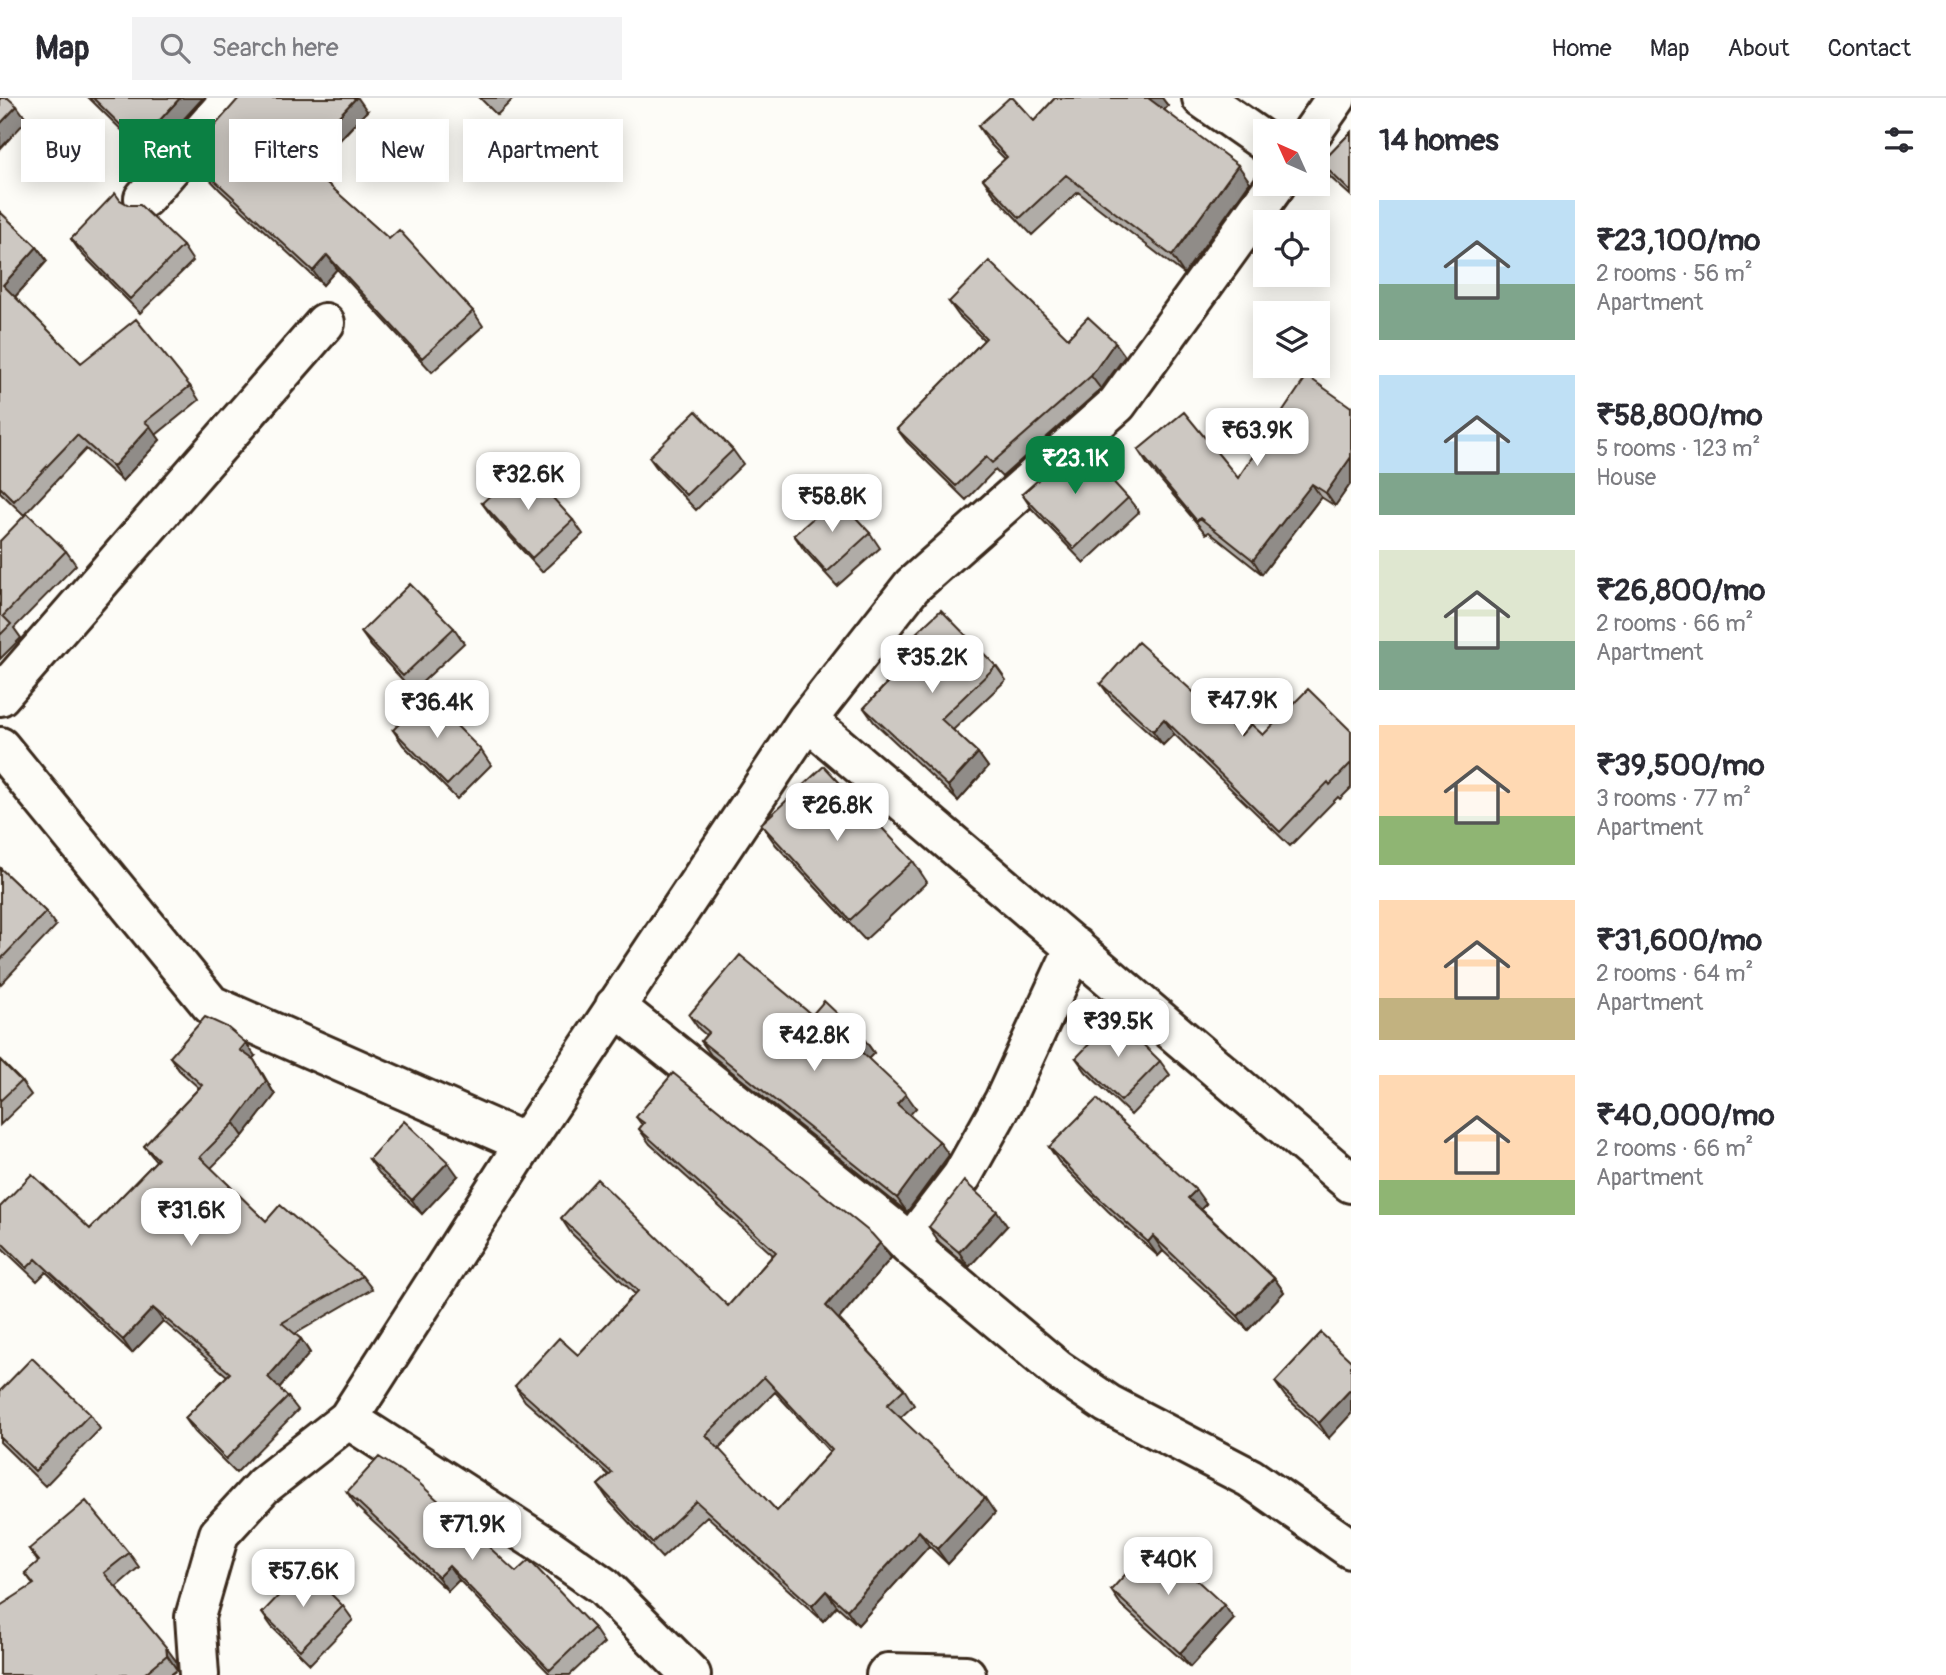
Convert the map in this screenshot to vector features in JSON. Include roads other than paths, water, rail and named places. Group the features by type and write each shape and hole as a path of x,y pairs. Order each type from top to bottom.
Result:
{"street":[{"path":"144,198 232,98"},
{"path":"1202,98 1253,134"},
{"path":"1321,119 1336,98"},
{"path":"199,1675 195,1617 219,1534 263,1486 348,1419 524,1143 807,720 912,586 1117,404 1267,196"},
{"path":"0,696 325,323"},
{"path":"807,720 1351,1183"},
{"path":"0,747 211,1005 524,1143"},
{"path":"909,1245 962,1176 998,1111 1075,947"},
{"path":"615,1006 898,1234 1058,1370 1108,1404 1250,1478 1351,1549"},
{"path":"348,1419 550,1549 604,1587 691,1675"},
{"path":"886,1675 965,1675"}]}
